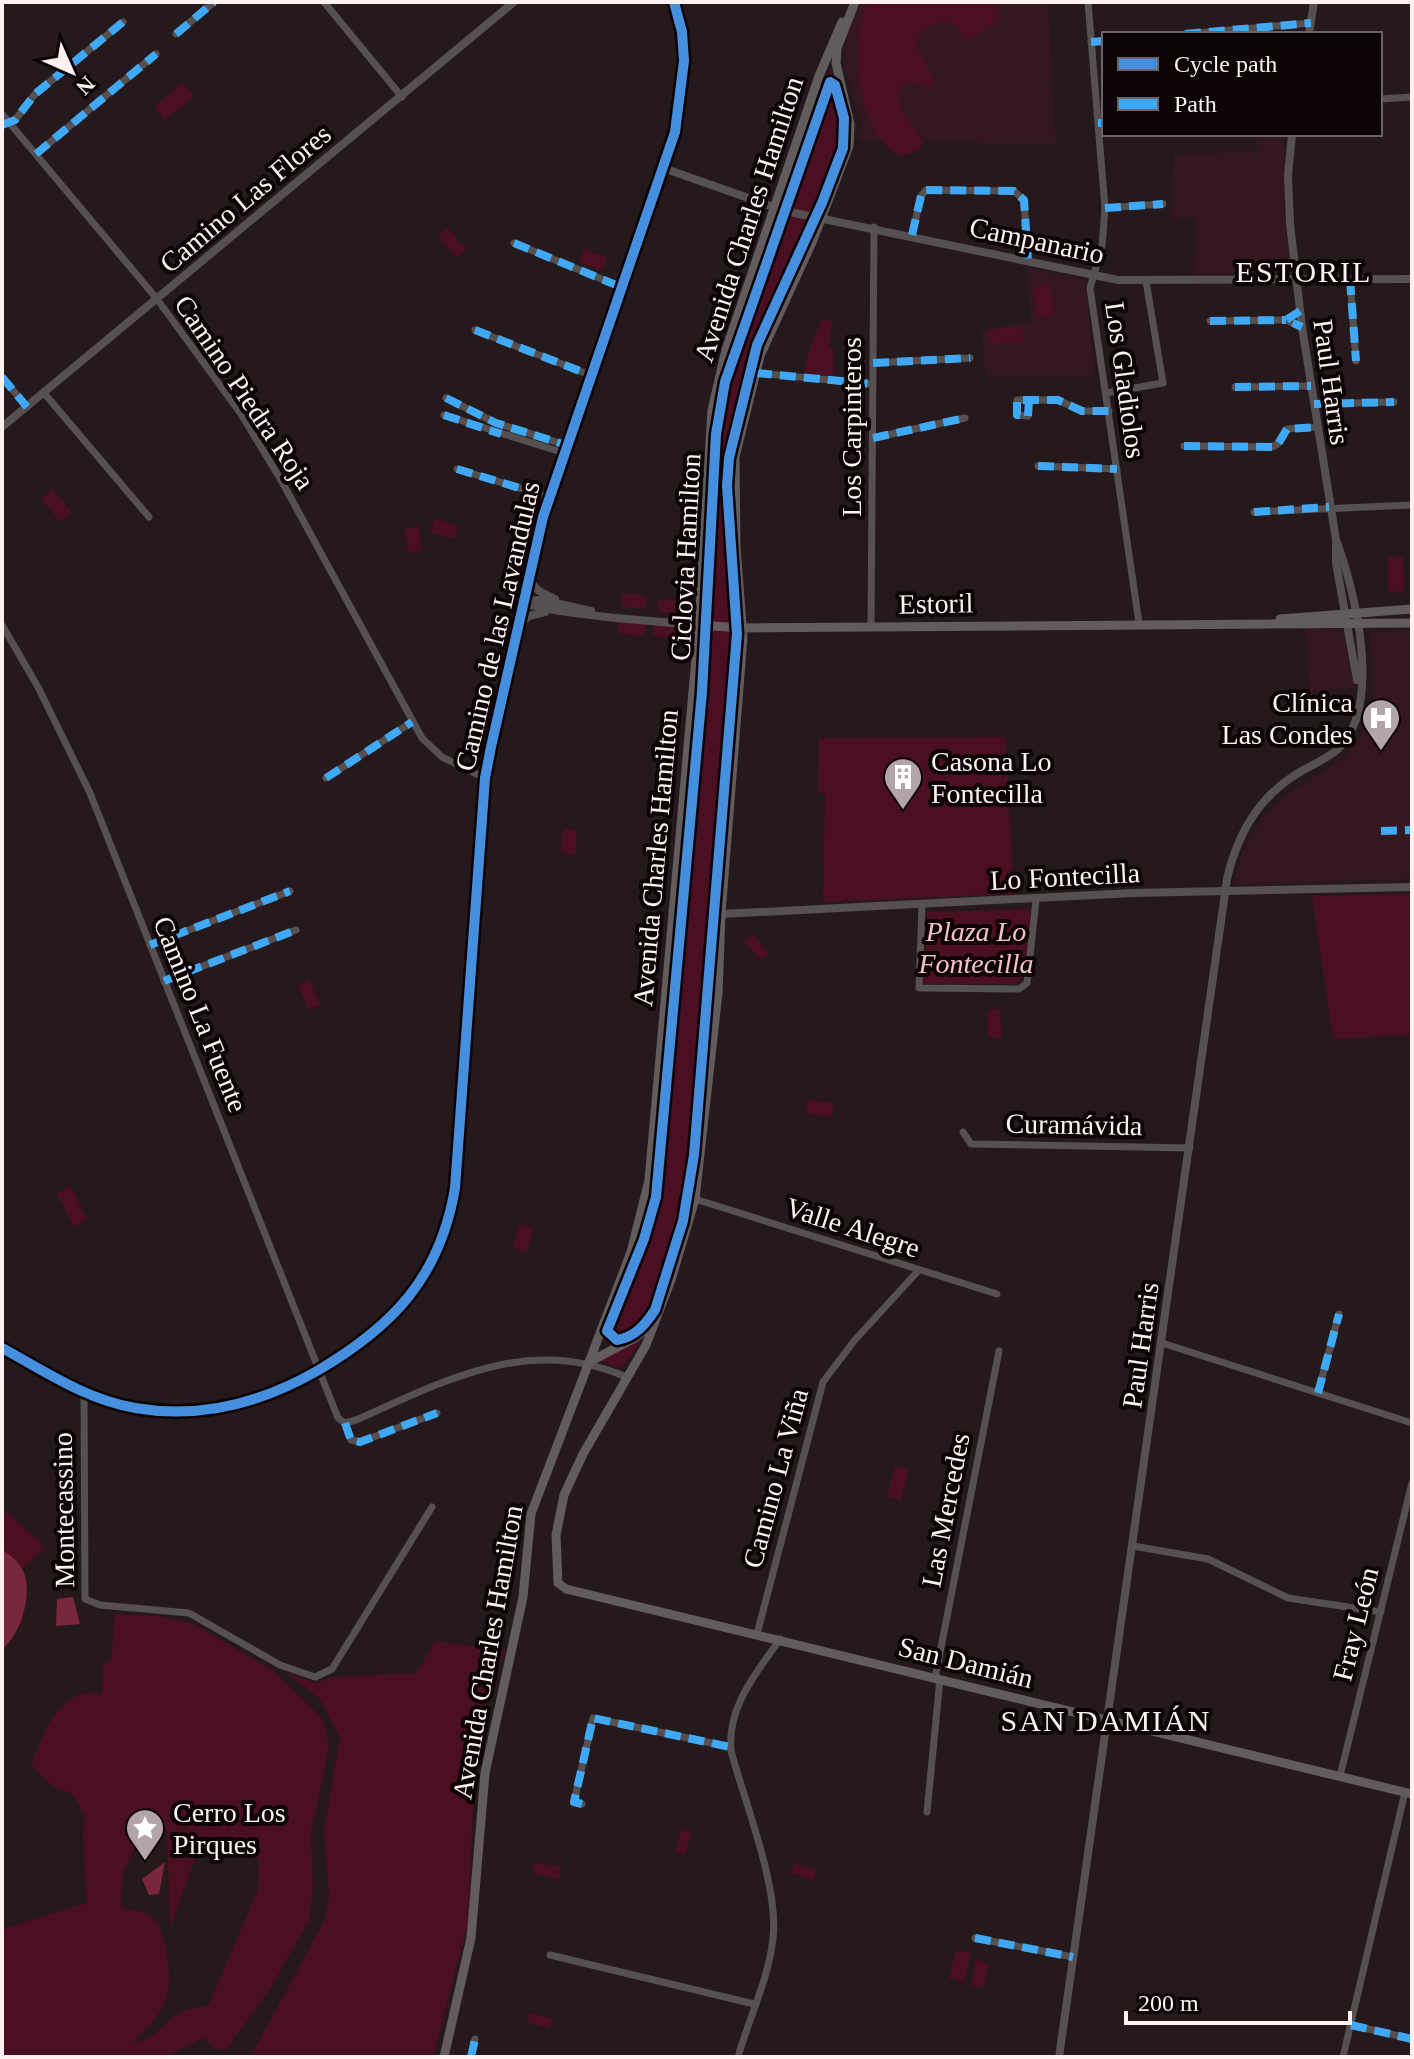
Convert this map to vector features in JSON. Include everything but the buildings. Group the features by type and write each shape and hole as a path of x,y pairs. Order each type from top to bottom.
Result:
{"main road":[{"name":"Avenida Charles Hamilton","path":"444,2057 471,1938 485,1773 523,1597 531,1514 631,1252 653,1154 699,625 708,445 714,399 726,350 824,62 854,2"},
{"name":"Avenida Charles Hamilton","path":"558,1583 556,1535 564,1495 658,1316 695,1199 718,993 742,628 736,547 735,466 756,373 773,323 822,217 851,135 836,63 837,48 854,2"},
{"name":"Estoril","path":"1352,619 1412,609"},
{"name":"Estoril","path":"699,625 742,628 871,627 1352,619 1412,623"},
{"path":"589,1362 635,1338 658,1316"},
{"path":"603,1329 602,1339 608,1350"},
{"name":"San Damián","path":"558,1583 566,1589 1409,1793"}],"street":[{"path":"176,34 214,2"},
{"path":"324,2 402,97"},
{"name":"Camino Las Flores","path":"2,427 514,2"},
{"name":"Camino de las Lavandulas","path":"2,1348 84,1394 143,1409 200,1410 259,1398 362,1344 398,1311 426,1273 449,1218 463,1098 485,778 516,627 549,497 675,132 682,87 682,32 674,2"},
{"name":"Los Gladiolos","path":"1088,2 1101,123 1105,208 1102,246 1090,288 1139,623"},
{"path":"1309,32 1314,2"},
{"path":"5,123 18,118 35,94 123,22"},
{"path":"1208,32 1311,23"},
{"path":"1091,42 1102,41"},
{"path":"36,154 156,54"},
{"path":"1382,99 1412,97"},
{"name":"Camino Piedra Roja","path":"2,114 5,123 36,154 157,299 219,382 262,447 412,722 434,751 485,778"},
{"name":"Paul Harris","path":"1059,2057 1224,891 1235,848 1251,817 1284,782 1340,746 1358,718 1360,692 1347,566 1336,540 1329,507 1300,311 1288,204 1292,136"},
{"name":"Campanario","path":"663,168 775,208 1092,275 1146,281 1412,279"},
{"path":"912,235 926,190 1014,191 1024,200 1028,261"},
{"path":"1105,208 1163,204"},
{"name":"Los Carpinteros","path":"871,627 874,227"},
{"path":"514,243 621,287"},
{"path":"1350,279 1356,361"},
{"path":"1106,393 1163,383 1146,281"},
{"path":"1286,320 1300,311"},
{"path":"1210,321 1286,320 1302,327"},
{"path":"475,330 590,375"},
{"path":"873,363 970,358"},
{"path":"756,373 873,384"},
{"path":"2,377 27,407"},
{"path":"1235,387 1311,386"},
{"path":"44,393 149,517"},
{"path":"446,398 496,423 565,449"},
{"path":"1029,400 1058,400 1082,411 1109,411"},
{"path":"1314,404 1394,402"},
{"path":"444,415 565,449"},
{"path":"873,438 965,418"},
{"path":"1184,446 1272,447 1278,444 1287,429 1317,427"},
{"path":"1038,466 1117,469"},
{"path":"457,469 549,497"},
{"path":"1254,512 1412,505"},
{"path":"527,579 539,591 571,605"},
{"name":"Estoril","path":"598,614 571,605 530,598 522,601 526,606 558,610 699,625"},
{"path":"516,627 531,615 558,610"},
{"name":"Camino La Fuente","path":"2,625 74,758 334,1411 345,1423"},
{"path":"326,778 412,722"},
{"name":"Lo Fontecilla","path":"721,914 1224,891 1412,887"},
{"path":"150,945 290,891"},
{"path":"922,906 919,988 1019,989 1027,983 1036,900"},
{"path":"164,981 296,930"},
{"name":"Curamávida","path":"963,1132 971,1144 1190,1148"},
{"name":"Valle Alegre","path":"695,1199 997,1294"},
{"name":"Camino La Viña","path":"757,1634 823,1382 838,1360 918,1271"},
{"path":"1318,1393 1339,1314"},
{"path":"1162,1343 1412,1423"},
{"name":"Las Mercedes","path":"927,1812 937,1679 999,1351"},
{"path":"437,1413 360,1442 351,1440 345,1423 480,1369 523,1362 589,1362 626,1377"},
{"name":"Montecassino","path":"84,1394 85,1599 100,1605 189,1613 280,1665 315,1677 332,1669 432,1507"},
{"name":"Fray León","path":"1340,1776 1412,1483"},
{"path":"1133,1546 1208,1559 1288,1598 1381,1612"},
{"path":"738,2057 772,1951 774,1912 730,1747 737,1704 780,1639"},
{"path":"582,1804 574,1802 593,1718 730,1747"},
{"path":"1343,2057 1409,1793"},
{"path":"975,1938 1073,1957"},
{"path":"550,1955 754,2004"},
{"path":"1351,2025 1412,2039"},
{"path":"471,2057 475,2039"}],"shaded area":[{"path":"861,2 1048,2 1056,145 859,140 862,124 847,77 845,51 848,27"},
{"path":"1257,136 1284,136 1284,220 1291,266 1284,272 1195,275 1196,219 1171,218 1174,154 1257,152"},
{"path":"1028,268 1085,280 1095,377 986,376 981,330 1030,322"},
{"path":"1306,627 1344,632 1350,674 1356,688 1310,692"},
{"name":"Clínica Las Condes","path":"1412,631 1412,879 1233,884 1242,853 1262,819 1288,794 1344,758 1364,731 1371,712 1373,687 1370,632"},
{"path":"2,1549 21,1567 27,1586 20,1622 2,1649"},
{"path":"73,1597 80,1624 56,1626 57,1599"},
{"path":"165,1862 159,1894 149,1895 142,1879"}],"green space":[{"path":"868,2 995,2 1000,20 966,41 956,24 950,23 936,24 918,35 917,47 935,82 931,88 909,82 899,88 903,112 923,144 918,151 900,156 885,144 874,128 860,86 859,40"},
{"path":"831,68 845,123 843,148 822,203 757,345 743,411 731,443 727,486 734,617 739,640 715,901 695,1180 657,1305 631,1356 619,1368 600,1360 613,1352 606,1333 638,1252 653,1198 705,647 718,405 733,348"},
{"path":"182,83 194,96 165,120 154,107"},
{"path":"448,228 466,250 456,258 438,236"},
{"path":"584,249 607,258 602,271 579,262"},
{"path":"1050,285 1054,316 1037,318 1033,287"},
{"path":"821,320 832,321 829,348 833,349 834,376 804,374"},
{"path":"1022,326 1024,341 990,345 988,330"},
{"path":"53,489 72,513 61,522 41,499"},
{"path":"435,518 458,526 454,539 430,532"},
{"path":"418,526 422,550 409,553 404,529"},
{"path":"1387,557 1403,557 1404,591 1388,592"},
{"path":"622,593 647,596 645,609 621,607"},
{"path":"658,599 690,602 689,614 659,612"},
{"path":"618,621 647,624 643,637 618,633"},
{"path":"654,625 685,628 685,639 653,636"},
{"path":"1005,737 1014,894 823,902 825,793 818,793 819,738"},
{"path":"563,829 577,830 575,854 561,853"},
{"path":"1412,894 1412,1035 1333,1039 1312,896"},
{"name":"Plaza Lo Fontecilla","path":"1031,909 1023,976 1017,984 923,984 927,912"},
{"path":"753,934 769,953 761,960 744,942"},
{"path":"309,980 321,1005 309,1010 298,985"},
{"path":"1000,1009 1002,1038 988,1038 987,1010"},
{"path":"808,1100 834,1103 832,1117 806,1114"},
{"path":"71,1186 87,1220 74,1227 57,1193"},
{"path":"520,1224 533,1228 527,1252 513,1248"},
{"path":"895,1466 909,1469 901,1500 887,1497"},
{"path":"2,1507 45,1547 23,1569 2,1549"},
{"path":"115,1614 157,1616 192,1623 274,1671 320,1716 329,1747 311,1833 313,1889 309,1921 268,1992 226,2050 215,2049 204,2038 164,2057 2,2057 2,1929 86,1903 87,1906 83,1835 85,1816 72,1794 52,1786 31,1765 48,1726 64,1704 75,1696 102,1694 103,1664 111,1661","holes":["143,1831 167,1831 170,1928 202,1840 259,1859 258,1889 208,2006 182,2012 153,2034 132,2043 163,2007 168,1992 169,1969 162,1931 157,1922 148,1914 121,1907 123,1872"]},
{"path":"435,1641 506,1650 477,1718 468,1923 433,2057 250,2057 324,1921 329,1897 324,1831 340,1738 320,1699 286,1673 315,1683 334,1677 416,1673"},
{"path":"681,1830 691,1832 685,1855 675,1853"},
{"path":"535,1863 561,1867 559,1879 533,1874"},
{"path":"794,1863 817,1871 813,1880 791,1873"},
{"path":"956,1950 971,1953 964,1982 949,1978"},
{"path":"976,1960 989,1963 984,1988 971,1985"},
{"path":"530,2013 552,2018 550,2028 527,2023"}],"marked path":[{"path":"176,34 214,2"},
{"path":"2,125 15,120 35,94 123,22"},
{"path":"1208,32 1311,23"},
{"path":"1091,42 1102,41"},
{"path":"36,154 156,54"},
{"path":"912,235 921,196 926,190 1014,191 1024,200 1028,261"},
{"path":"1105,208 1163,204"},
{"path":"514,243 621,287"},
{"path":"1350,279 1356,361"},
{"path":"1300,311 1286,320 1302,327"},
{"path":"1210,321 1286,320"},
{"path":"475,330 590,375"},
{"path":"873,363 970,358"},
{"path":"756,373 873,384"},
{"path":"2,377 27,407"},
{"path":"1235,387 1311,386"},
{"path":"446,398 496,423 566,445"},
{"path":"1029,400 1028,416 1017,415 1017,400 1058,400 1082,411 1109,411"},
{"path":"1314,404 1394,402"},
{"path":"444,415 501,434"},
{"path":"873,438 965,418"},
{"path":"1184,446 1272,447 1278,444 1287,429 1317,427"},
{"path":"1038,466 1117,469"},
{"path":"457,469 549,497"},
{"path":"1254,512 1329,507"},
{"path":"326,778 412,722"},
{"path":"1381,831 1412,830"},
{"path":"150,945 290,891"},
{"path":"164,981 296,930"},
{"path":"1318,1393 1339,1314"},
{"path":"345,1423 351,1440 360,1442 437,1413"},
{"path":"582,1804 574,1802 593,1718 730,1747"},
{"path":"975,1938 1073,1957"},
{"path":"1351,2025 1412,2039"},
{"path":"471,2057 475,2039"}],"cycle path":[{"path":"2,1348 66,1384 117,1404 159,1411 229,1406 296,1382 368,1336 408,1297 425,1274 438,1248 455,1188 485,778 543,517 675,132 684,61 682,32 674,2"},
{"name":"Ciclovia Hamilton","path":"830,82 835,85 844,118 843,148 822,203 757,345 729,458 727,486 737,634 694,1155 683,1221 655,1310 639,1330 617,1340 607,1331 644,1239 656,1197 702,692 716,434 725,382 830,82"}],"place":[{"name":"Clínica Las Condes","path":"1381,752"},
{"name":"Casona Lo Fontecilla","path":"903,811"},
{"name":"Cerro Los Pirques","path":"145,1862"}],"district":[{"name":"ESTORIL","path":"1304,272"},
{"name":"SAN DAMIÁN","path":"1106,1721"}]}
